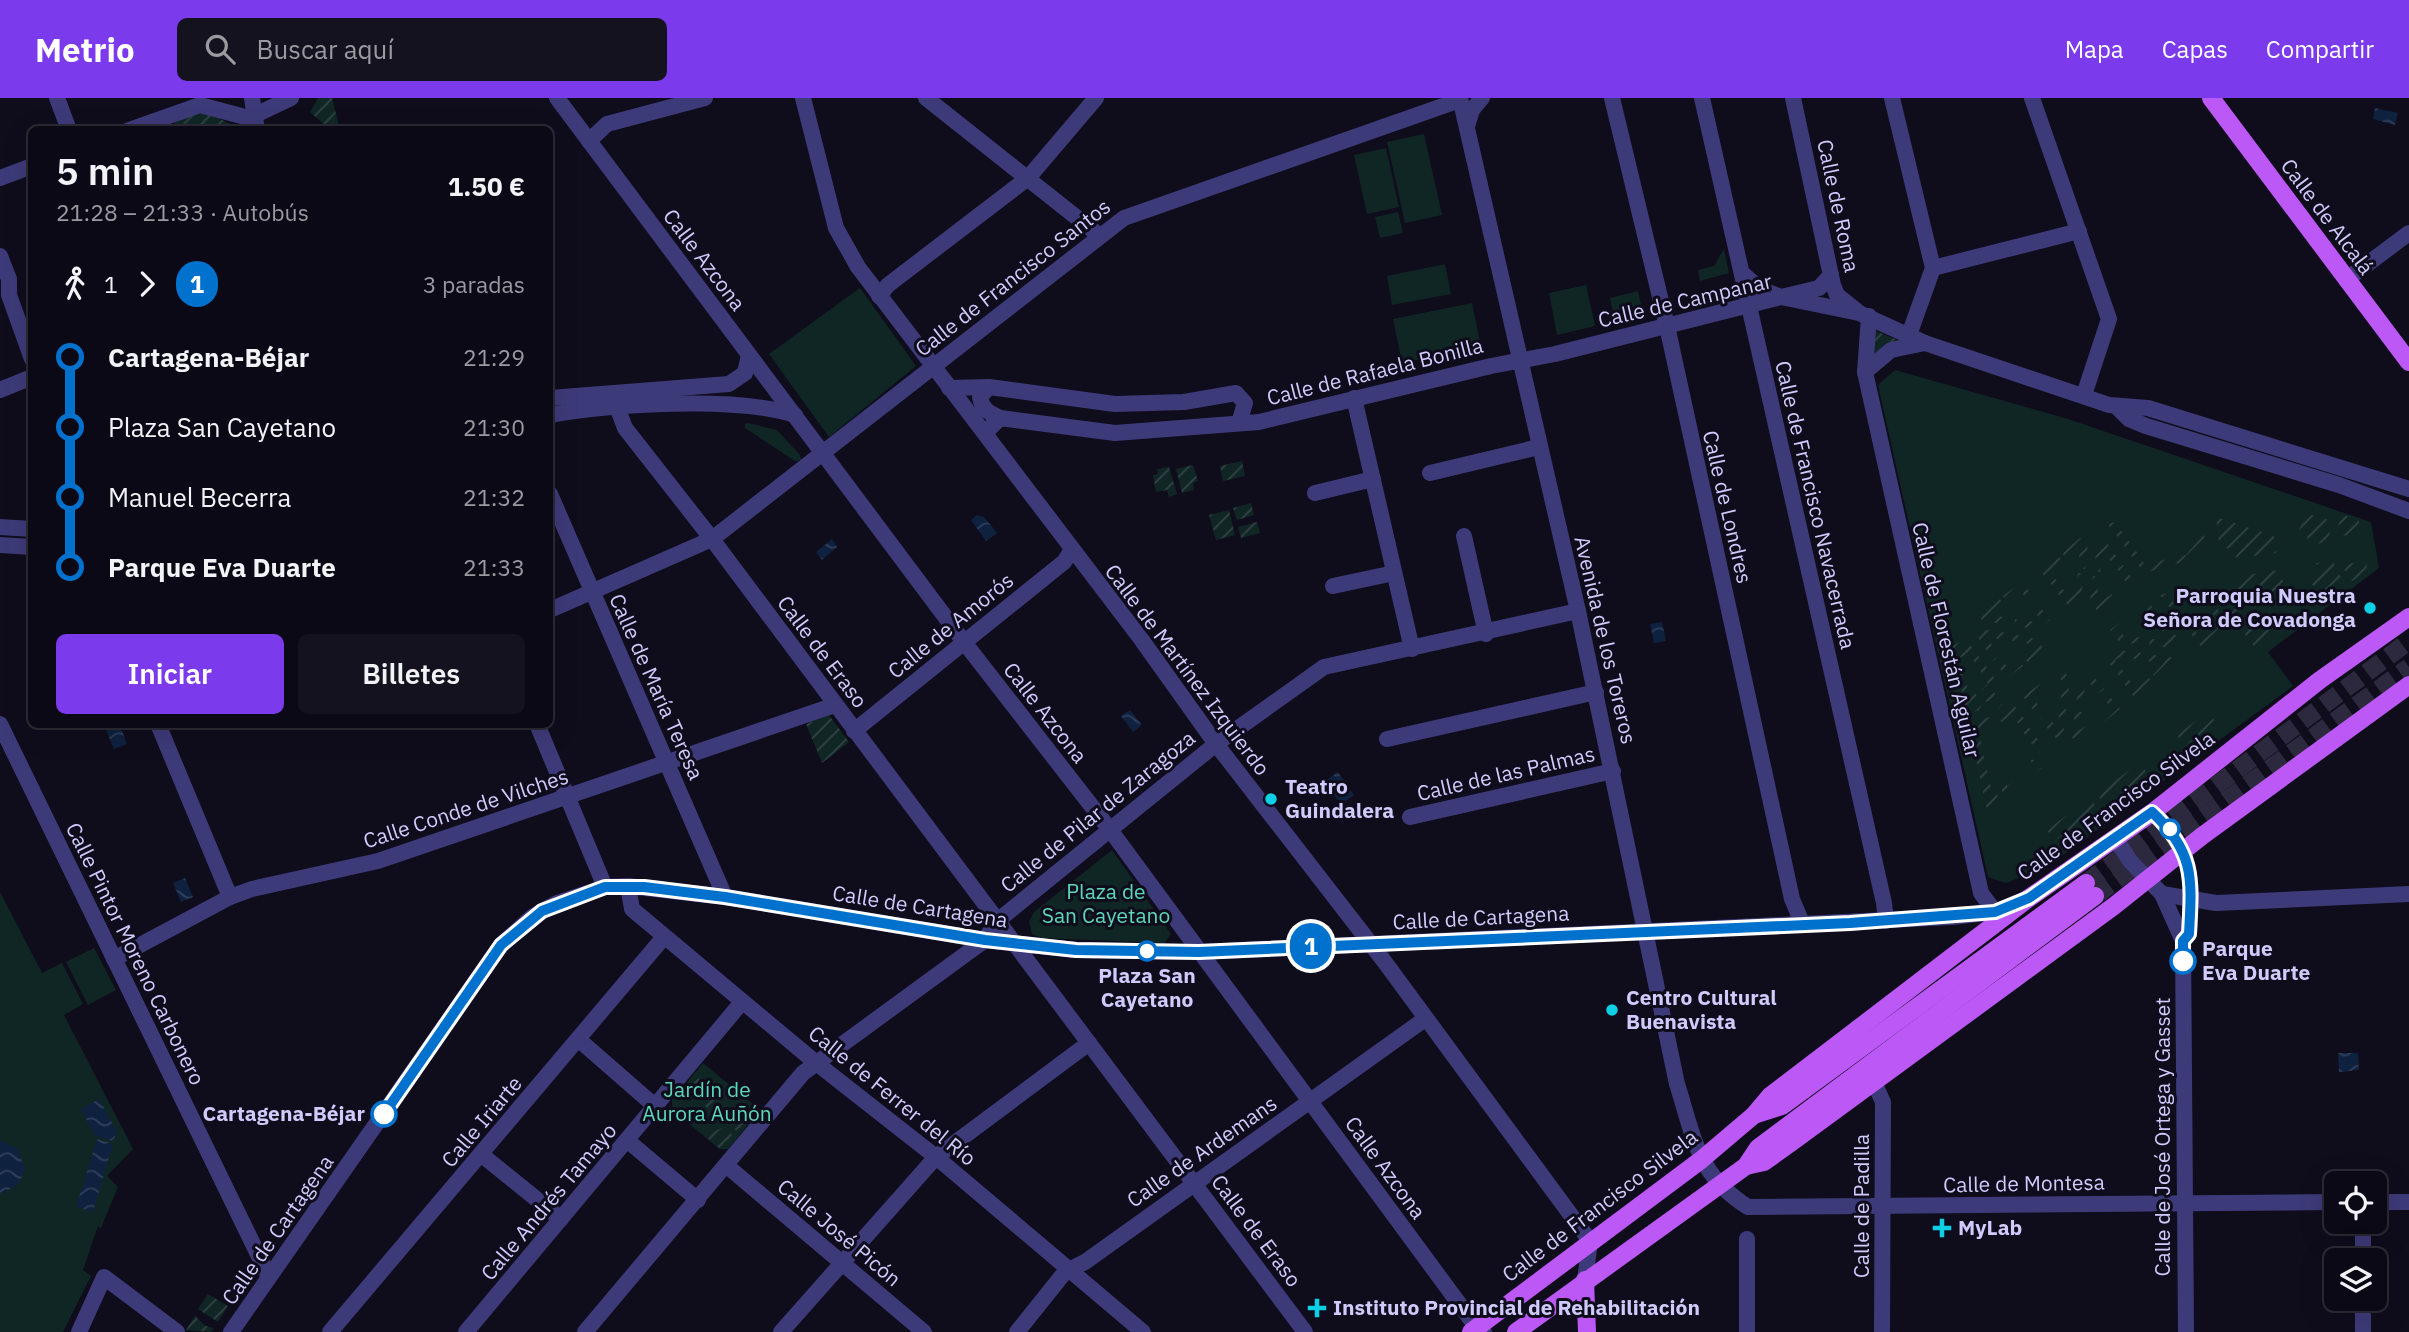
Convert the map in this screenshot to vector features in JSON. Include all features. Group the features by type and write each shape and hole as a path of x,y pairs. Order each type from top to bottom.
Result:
{"main road":[{"name":"Calle de Alcalá","path":"2211,98 2409,362"},
{"name":"Calle de Francisco Silvela","path":"1478,1331 1590,1241 1701,1160 1754,1115 1770,1096 2029,898 2116,839 2320,680 2409,617"},
{"name":"Calle de Francisco Silvela","path":"1516,1332 1746,1166 1764,1161 1870,1085 2186,852 2202,836 2409,685"},
{"name":"Calle de Francisco Silvela","path":"1746,1166 1758,1148 2090,889 1782,1106 1754,1115"},
{"path":"1586,1280 1587,1332"}],"street":[{"path":"57,98 68,126"},
{"path":"252,98 256,123"},
{"path":"256,123 291,98"},
{"name":"Calle Azcona","path":"557,98 964,642 1111,831 1478,1331"},
{"path":"589,141 607,124 705,98"},
{"name":"Calle de Martínez Izquierdo","path":"803,98 836,228 843,244 879,296 1140,639 1590,1241"},
{"path":"926,98 1100,236"},
{"path":"879,296 888,285 1028,178 1096,98"},
{"path":"1467,127 1472,110 1482,98"},
{"name":"Calle de Londres","path":"1612,98 1667,326 1792,899 1803,925"},
{"name":"Calle de Francisco Navacerrada","path":"1702,98 1884,903 1885,921"},
{"name":"Calle de Roma","path":"1793,98 1837,295 1864,315"},
{"path":"1892,98 1933,268 1909,335"},
{"path":"2032,98 2109,319 2084,396"},
{"name":"Avenida de los Toreros","path":"1460,99 1578,611 1677,1084 1701,1160 1718,1186"},
{"name":"Calle de Francisco Santos","path":"553,609 712,539 1100,236 1137,211 1460,99"},
{"path":"140,126 206,102 256,123"},
{"path":"0,177 28,167"},
{"path":"1933,268 2079,231"},
{"path":"2346,280 2409,233"},
{"path":"0,256 9,279 5,295 28,350"},
{"path":"1741,271 1760,289 1781,297 1819,288 1831,275"},
{"name":"Calle de Campanar","path":"1521,360 1749,307 1781,297 1864,315"},
{"path":"1864,315 1925,343 2084,396 2116,406 2148,408 2409,489"},
{"name":"Calle de Florestán Aguilar","path":"1864,315 1864,372 1981,893 1995,912"},
{"path":"1864,372 1891,350 1925,343"},
{"path":"553,398 729,384 745,373 749,355"},
{"name":"Calle de Rafaela Bonilla","path":"1000,418 1115,433 1259,422 1521,360"},
{"path":"0,390 28,379"},
{"path":"985,433 1000,418 986,411 981,405 980,397 989,387"},
{"name":"Calle de Rafaela Bonilla","path":"949,388 989,387 1115,404 1184,402 1236,393 1245,403 1239,423"},
{"path":"1354,398 1412,649"},
{"path":"553,415 622,407 711,405 769,409 795,415"},
{"path":"2116,406 2129,419 2146,426 2339,485 2409,511"},
{"name":"Calle de Eraso","path":"622,407 619,412 625,428 712,539 1305,1332"},
{"path":"1430,473 1539,447"},
{"path":"1315,493 1373,479"},
{"name":"Calle de María Teresa","path":"553,501 725,897"},
{"path":"0,527 28,529"},
{"path":"1464,536 1486,634"},
{"path":"0,545 28,547"},
{"name":"Calle de Amorós","path":"854,731 1064,562 1071,551"},
{"path":"1333,586 1394,573"},
{"name":"Calle de Pilar de Zaragoza","path":"996,922 1216,744 1324,667 1486,634 1578,611"},
{"path":"1387,740 1595,692"},
{"name":"Calle Conde de Vilches","path":"114,958 230,897 252,889 378,861 835,705"},
{"name":"Calle Pintor Moreno Carbonero","path":"0,724 269,1277"},
{"path":"160,728 230,897"},
{"path":"539,728 605,887"},
{"name":"Calle de las Palmas","path":"1410,817 1613,771"},
{"name":"Calle de José Ortega y Gasset","path":"2152,812 2170,829 2186,852 2190,868 2189,934 2183,941"},
{"name":"Calle de José Ortega y Gasset","path":"2116,839 2130,860 2162,894 2183,941 2186,1332"},
{"name":"Calle de Cartagena","path":"231,1332 501,945 542,911 605,887 628,886 725,897 985,940 1076,950 1199,952 1885,921 1995,912 2029,898"},
{"name":"Calle de Ferrer del Río","path":"628,886 632,909 664,937 815,1062 936,1157 1143,1332"},
{"path":"2162,894 2216,903 2409,894"},
{"path":"585,1332 815,1062 985,940 996,922"},
{"name":"Calle Iriarte","path":"330,1332 664,937"},
{"name":"Calle Andrés Tamayo","path":"466,1332 743,1002"},
{"name":"Calle de Ardemans","path":"1017,1332 1069,1269 1085,1262 1425,1019"},
{"path":"578,1039 656,1107"},
{"path":"781,1332 936,1157 1089,1043"},
{"name":"Calle de Padilla","path":"1870,1085 1877,1089 1883,1102 1882,1332"},
{"path":"628,1141 698,1200"},
{"path":"482,1155 561,1219"},
{"name":"Calle José Picón","path":"727,1166 924,1332"},
{"name":"Calle de Montesa","path":"1718,1186 1748,1207 1883,1208 2324,1202"},
{"path":"2387,1202 2409,1202"},
{"path":"1747,1239 1747,1332"},
{"path":"1586,1280 1590,1241"},
{"path":"79,1332 104,1277 177,1332"},
{"path":"2363,1311 2363,1332"}],"green space":[{"path":"318,98 332,98 339,126 326,126 310,112"},
{"path":"190,113 207,113 231,126 174,126 177,117"},
{"path":"1424,134 1442,215 1405,223 1387,142"},
{"path":"1386,148 1399,207 1367,214 1354,155"},
{"path":"1398,212 1403,233 1380,238 1375,217"},
{"path":"1724,249 1729,273 1700,281 1698,270 1714,266"},
{"path":"1445,264 1451,294 1392,305 1387,276"},
{"path":"1586,285 1595,326 1557,335 1549,293"},
{"path":"860,288 916,366 829,437 769,354"},
{"path":"1638,291 1643,314 1615,321 1610,298"},
{"path":"1472,303 1481,347 1402,363 1393,319"},
{"path":"1876,331 1900,341 1872,359"},
{"path":"1895,370 2068,419 2371,522 2379,568 2268,652 2293,686 2047,867 2006,883 1988,877 1878,385"},
{"path":"748,423 777,430 800,455 801,460 795,461 745,428"},
{"path":"1242,461 1245,476 1223,481 1220,466"},
{"path":"1193,465 1198,481 1193,483 1194,490 1182,493 1176,469"},
{"path":"1169,467 1177,494 1169,497 1167,490 1156,492 1153,475 1158,474 1157,469"},
{"path":"1251,503 1254,515 1237,520 1233,508"},
{"path":"1229,510 1235,535 1216,540 1209,515"},
{"path":"2305,513 2332,521 2328,541 2310,546 2307,536 2298,534"},
{"path":"2341,514 2359,520 2360,533 2336,537"},
{"path":"2216,517 2274,536 2276,553 2237,558 2231,550 2219,544"},
{"path":"1257,522 1260,533 1241,538 1238,527"},
{"path":"2115,522 2133,547 2128,551 2108,524"},
{"path":"2198,535 2204,535 2205,545 2190,562 2174,564 2173,558 2186,555 2198,541"},
{"path":"2080,538 2088,542 2085,569 2078,568 2080,549 2066,558 2062,553"},
{"path":"2106,542 2120,561 2115,565 2103,554 2100,572 2094,571 2097,544"},
{"path":"2136,551 2146,566 2169,558 2169,566 2144,573 2131,555"},
{"path":"2058,556 2062,561 2049,572 2058,582 2053,586 2040,571"},
{"path":"2368,559 2366,572 2352,581 2342,566"},
{"path":"2333,562 2342,579 2319,595 2310,581 2321,575 2316,563"},
{"path":"2123,565 2136,584 2120,596 2117,591 2127,583 2117,569"},
{"path":"2279,570 2284,584 2236,622 2228,611 2225,596 2234,591 2241,576"},
{"path":"2078,573 2084,574 2081,599 2070,608 2056,591 2061,587 2070,598 2075,594"},
{"path":"2093,576 2099,577 2097,598 2100,602 2112,594 2116,599 2098,612 2090,601"},
{"path":"2022,582 2034,598 2029,602 2021,591 2007,601 2003,596"},
{"path":"2185,588 2185,595 2170,598 2184,616 2179,619 2160,595"},
{"path":"2189,588 2215,598 2219,614 2213,615 2210,605 2190,594"},
{"path":"1999,598 2003,604 1991,615 2010,618 2009,625 1982,621 1980,613"},
{"path":"2147,600 2161,618 2156,622 2146,610 2135,618 2131,613"},
{"path":"2037,603 2050,620 2038,629 2014,626 2015,619 2035,622 2040,619 2032,607"},
{"path":"2270,612 2280,626 2254,646 2244,633"},
{"path":"2127,617 2131,621 2120,631 2124,636 2144,638 2144,645 2119,642 2110,630"},
{"path":"2220,619 2223,632 2202,648 2182,623 2187,620 2202,640 2217,629 2215,621"},
{"path":"2165,622 2180,641 2176,649 2149,645 2150,639 2168,640 2160,626"},
{"path":"1981,629 2007,633 2006,640 1988,637 1995,652 1990,656 1977,636"},
{"path":"2013,634 2037,639 2045,650 2028,663 2024,658 2036,649 2032,644 2012,641"},
{"path":"1966,639 1998,683 1991,688 1997,697 1986,702 1981,691 1988,683 1969,653 1959,658 1970,696 1975,693 1982,704 1979,710 1967,715 1952,646"},
{"path":"2117,650 2141,653 2141,660 2120,657 2115,660 2124,672 2119,676 2106,659"},
{"path":"2147,654 2174,658 2175,666 2157,680 2153,675 2164,663 2146,661"},
{"path":"1999,656 2009,669 2020,662 2023,666 2007,678 1993,660"},
{"path":"2061,668 2070,679 2067,704 2060,703 2063,683 2060,678 2048,686 2044,681"},
{"path":"2090,672 2104,689 2099,693 2089,682 2085,686 2082,706 2076,705 2079,681"},
{"path":"2127,677 2135,688 2149,678 2153,683 2134,697 2122,681"},
{"path":"2040,684 2043,689 2033,697 2042,711 2037,715 2023,696"},
{"path":"2107,693 2120,709 2102,724 2098,718 2111,708 2103,697"},
{"path":"2002,704 2007,710 2014,705 2026,721 2020,726 2012,715 2001,722 1995,713"},
{"path":"2060,709 2066,709 2063,736 2055,738 2040,719 2046,715 2057,727"},
{"path":"2075,711 2082,712 2079,730 2094,722 2098,727 2080,741 2072,738"},
{"path":"2208,712 2217,724 2185,746 2177,735"},
{"path":"829,715 849,742 822,763 806,724"},
{"path":"1990,717 1996,725 1980,737 1992,793 1997,790 1998,801 1987,810 1968,723"},
{"path":"2028,726 2043,746 2038,754 2031,753 2035,748 2022,731"},
{"path":"2030,759 2037,761 2042,768 2002,798 2002,785 2005,783 2008,786 2033,766"},
{"path":"2139,763 2148,774 2105,805 2097,794"},
{"path":"2090,798 2098,810 2055,841 2047,830"},
{"name":"Plaza de San Cayetano","path":"1112,850 1171,934 1164,943 1042,938 1032,934 1029,922 1034,912"},
{"path":"0,892 42,973 62,963 83,1004 64,1015 133,1149 107,1176 118,1187 101,1228 98,1226 83,1270 91,1276 63,1332 0,1332"},
{"path":"94,948 116,990 88,1005 66,962"},
{"name":"Jardín de Aurora Auñón","path":"703,1063 760,1110 728,1149 720,1149 672,1110 672,1100"},
{"path":"696,1076 724,1101 713,1113 685,1088"},
{"path":"736,1112 749,1123 740,1134 726,1122"},
{"path":"724,1127 736,1139 728,1149 720,1149 708,1139 715,1131"},
{"path":"256,1268 258,1270 245,1288 231,1277"},
{"path":"208,1294 228,1306 218,1322 198,1309"},
{"path":"195,1316 206,1326 214,1328 211,1332 186,1330"}],"water":[{"path":"2375,108 2398,113 2395,125 2373,119"},
{"path":"977,515 984,517 997,533 986,541 971,520"},
{"path":"832,539 837,547 822,560 816,552"},
{"path":"1662,622 1666,641 1654,643 1650,624"},
{"path":"1130,710 1142,725 1133,732 1121,716"},
{"path":"121,728 127,744 114,749 106,730"},
{"path":"1338,772 1354,795 1341,804 1324,782"},
{"path":"185,878 193,897 181,902 173,883"},
{"path":"2338,1053 2358,1053 2359,1070 2339,1072"},
{"path":"99,1099 117,1132 113,1141 95,1136 81,1109"},
{"path":"97,1139 113,1144 93,1212 76,1207"},
{"path":"0,1140 18,1149 25,1169 19,1184 0,1194"}],"tunnel":[{"path":"2086,883 2409,641"},
{"path":"2095,896 2409,667"}],"bus line":[{"name":"1","path":"384,1114 501,945 542,911 557,903 605,887 644,887 725,897 985,940 1076,950 1199,952 1850,923 1995,912 2029,898 2152,812 2170,829 2186,852 2190,868 2189,934 2183,941 2183,961"}],"place":[{"name":"Parroquia Nuestra Señora de Covadonga","path":"2370,608"},
{"name":"Teatro Guindalera","path":"1271,799"},
{"name":"Plaza San Cayetano","path":"1147,951"},
{"name":"Parque Eva Duarte","path":"2183,961"},
{"name":"Centro Cultural Buenavista","path":"1612,1010"},
{"name":"Cartagena-Béjar","path":"384,1114"},
{"name":"MyLab","path":"1942,1228"},
{"name":"Instituto Provincial de Rehabilitación","path":"1317,1308"}]}
